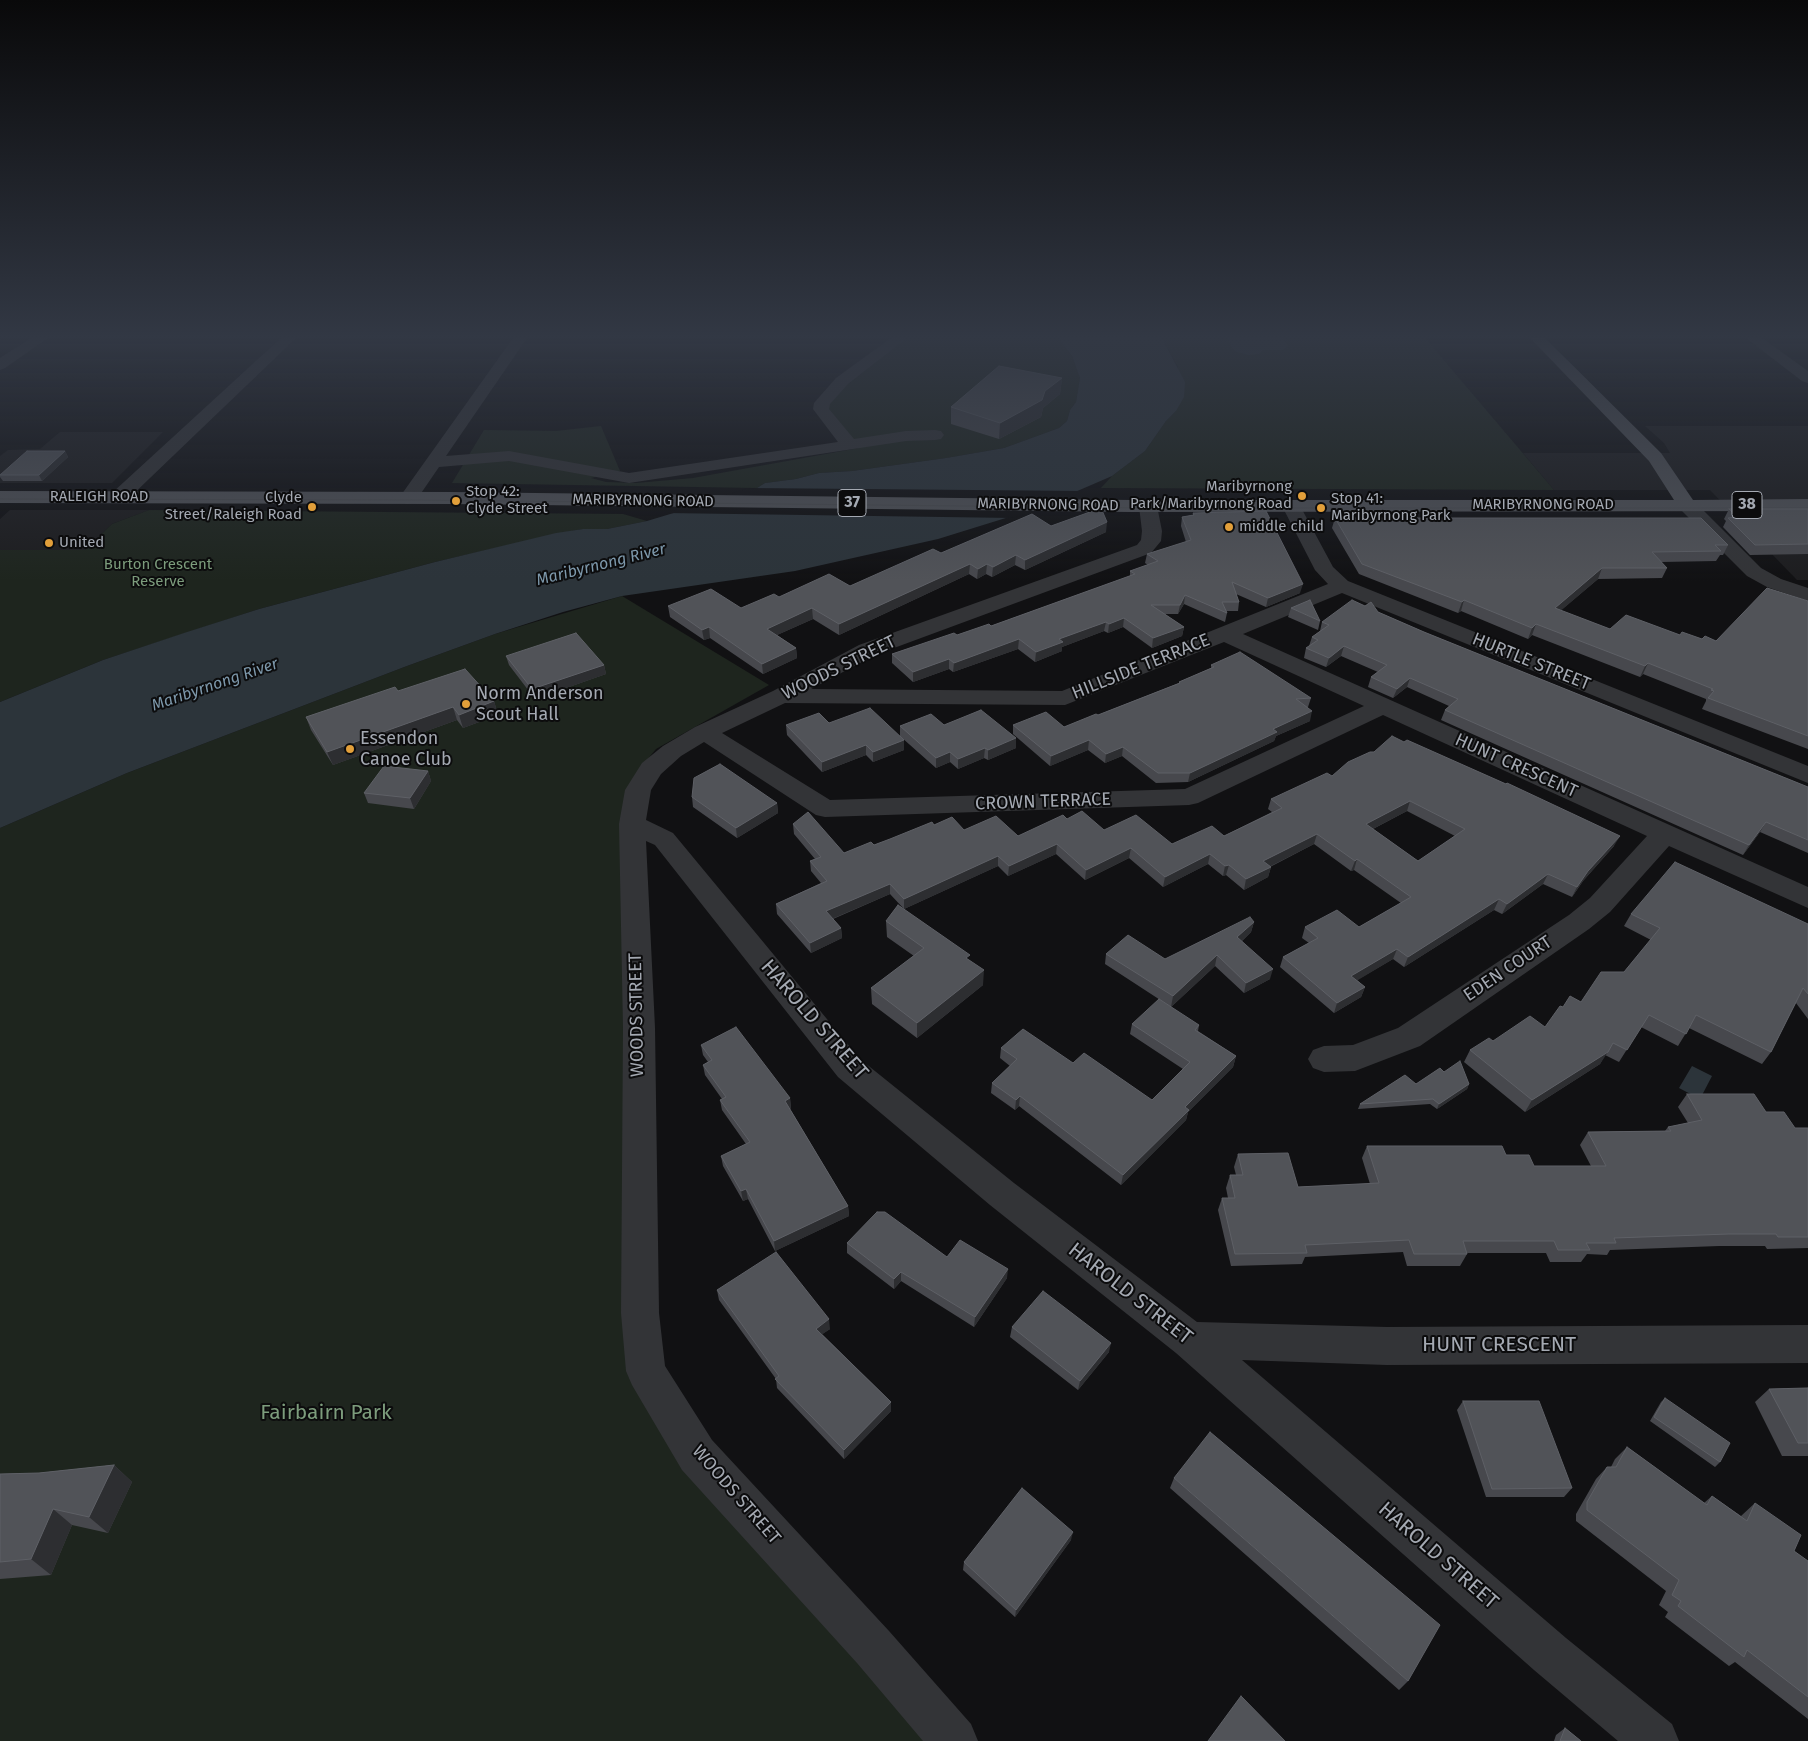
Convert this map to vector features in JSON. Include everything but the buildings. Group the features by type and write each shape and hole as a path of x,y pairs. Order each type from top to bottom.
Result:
{"main road":[{"path":"1618,419 1655,457 1687,505"},
{"name":"RALEIGH ROAD","path":"0,497 408,498"},
{"name":"MARIBYRNONG ROAD","path":"408,498 1148,506 1808,505"}],"street":[{"path":"119,497 202,419"},
{"path":"408,498 464,419"},
{"path":"828,419 849,444"},
{"path":"434,462 509,456 629,478 849,444 906,436 935,435"},
{"path":"1687,505 1754,572 1774,583 1808,595"},
{"name":"WOODS STREET","path":"954,1741 873,1647 697,1455 646,1371 640,1313 639,1028 632,824 638,790 651,769 672,751 704,732 781,696 867,650 1144,549 1151,540 1152,531 1148,506"},
{"name":"HURTLE STREET","path":"1291,506 1325,570 1341,585 1808,775"},
{"name":"HILLSIDE TERRACE","path":"781,696 1065,698 1329,592 1341,585"},
{"name":"HUNT CRESCENT","path":"1225,634 1808,898"},
{"name":"CROWN TERRACE","path":"704,732 825,809 1189,797 1383,706"},
{"name":"HAROLD STREET","path":"632,824 664,839 850,1068 1002,1194 1190,1340 1550,1654 1656,1741"},
{"name":"EDEN COURT","path":"1324,1059 1355,1058 1409,1037 1579,922 1600,905 1665,833"},
{"name":"HUNT CRESCENT","path":"1190,1340 1387,1346 1808,1344"}],"shaded area":[{"path":"1645,426 1808,426 1808,580 1797,580 1710,490 1554,490 1523,453 1670,453 1664,443"},
{"path":"60,432 163,432 112,483 0,483 0,456 8,450 40,449"},
{"name":"United","path":"10,510 149,510 112,524 85,550 0,550 0,519"}],"green space":[{"path":"834,419 1067,419 1059,428 1004,448 852,471 819,473 796,479 765,483 757,488 452,483 484,430 556,431 601,426 620,471 591,478 606,482 636,483 693,478 859,448"},
{"path":"1168,419 1494,419 1554,490 1101,488 1112,476 1145,451"},
{"name":"Burton Crescent Reserve","path":"149,510 623,514 647,521 607,529 583,529 556,534 435,562 259,609 103,660 0,702 0,550 85,550 112,524"},
{"name":"Fairbairn Park","path":"622,596 769,685 656,749 641,767 642,1332 669,1400 964,1741 0,1741 0,828 127,773 407,666 495,634"}],"water":[{"name":"Maribyrnong River","path":"1067,419 1168,419 1145,451 1112,476 1038,508 938,539 795,571 622,596 563,612 407,666 127,773 0,828 0,702 103,660 259,609 435,562 556,533 583,529 607,529 647,521 757,488 765,483 796,479 819,473 852,471 1004,448 1059,428"},
{"path":"1692,1066 1712,1076 1700,1099 1679,1088"}],"pier":[{"path":"749,488 1084,491 1039,510 1013,518 666,513"}],"tram line":[{"path":"0,499 414,500 1149,508 1808,508"}],"place":[{"name":"Maribyrnong Park/Maribyrnong Road","path":"1302,496"},
{"name":"Stop 42: Clyde Street","path":"456,501"},
{"name":"Clyde Street/Raleigh Road","path":"312,507"},
{"name":"Stop 41: Maribyrnong Park","path":"1321,508"},
{"name":"middle child","path":"1229,527"},
{"name":"United","path":"49,543"},
{"name":"Norm Anderson Scout Hall","path":"466,704"},
{"name":"Essendon Canoe Club","path":"350,749"}]}
